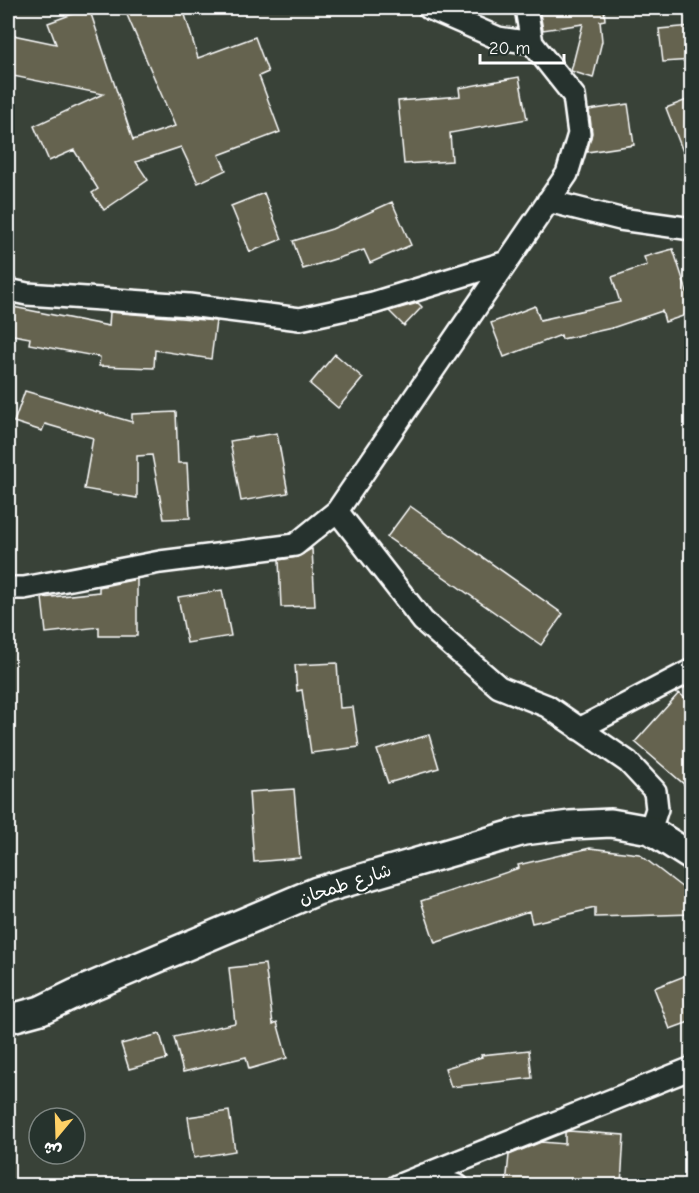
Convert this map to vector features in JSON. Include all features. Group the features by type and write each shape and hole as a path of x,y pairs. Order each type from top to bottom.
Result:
{"street":[{"path":"429,8 498,38 532,43"},
{"path":"8,588 24,588 160,562 295,545 337,511 567,174 579,134 574,96 532,43 526,8"},
{"path":"548,201 620,219 692,229"},
{"path":"8,290 27,294 189,305 300,319 373,303 507,262"},
{"path":"337,511 423,621 499,687 547,706 628,762 655,791 657,809 650,830"},
{"path":"579,729 692,670"},
{"name":"شارع طمحان","path":"8,1019 41,1010 307,895 364,876 524,831 611,823 650,830 692,857"},
{"path":"397,1185 692,1068"},
{"path":"424,1175 458,1185"}],"building":[{"path":"89,8 133,140 175,126 124,8 183,8 198,58 255,37 268,72 259,76 280,132 219,155 226,170 198,183 181,147 136,162 148,180 104,210 92,193 98,189 74,150 49,161 34,126 103,94 8,75 8,34 56,44 48,23"},
{"path":"539,8 604,8 605,20 600,21 602,41 593,78 571,71 583,24 543,30"},
{"path":"692,26 692,60 663,62 659,29"},
{"path":"519,77 527,119 450,133 452,161 404,164 398,101 460,96 459,88"},
{"path":"692,98 692,170 690,170 666,108"},
{"path":"628,104 634,145 587,152 592,133 589,110"},
{"path":"264,193 282,239 250,252 231,206"},
{"path":"392,202 411,245 370,263 364,250 303,269 293,241 332,229"},
{"path":"673,249 692,313 665,322 662,311 612,328 562,339 561,335 504,357 491,323 535,306 540,320 620,302 612,277 647,265 644,257"},
{"path":"418,303 422,307 404,326 389,311"},
{"path":"8,306 109,326 110,312 216,321 211,359 155,350 154,368 99,366 100,357 29,344 30,338 8,334"},
{"path":"335,354 363,378 338,408 310,384"},
{"path":"25,391 132,422 132,414 176,412 178,463 187,463 190,518 164,519 152,455 137,456 137,498 84,489 93,438 45,424 42,431 14,422"},
{"path":"277,433 288,493 241,501 230,441"},
{"path":"410,506 563,614 541,645 387,537"},
{"path":"311,549 315,606 281,607 279,560 297,557"},
{"path":"137,579 137,636 99,636 99,627 46,633 42,598 99,592 99,587"},
{"path":"222,590 231,636 187,643 178,597"},
{"path":"337,663 340,708 353,707 359,747 311,753 302,690 297,691 295,665"},
{"path":"679,693 692,704 692,791 635,742"},
{"path":"429,735 439,768 388,783 377,750"},
{"path":"294,789 300,858 254,862 249,792"},
{"path":"590,848 639,854 692,895 692,914 595,917 595,908 532,923 529,911 435,943 421,901 519,868 518,865"},
{"path":"265,964 273,1024 277,1022 287,1058 249,1069 246,1057 183,1072 174,1037 235,1023 229,968"},
{"path":"692,973 692,1021 670,1029 654,988"},
{"path":"160,1034 167,1059 129,1069 121,1044"},
{"path":"529,1050 532,1078 451,1087 445,1068 482,1057 481,1055"},
{"path":"229,1111 235,1151 194,1158 188,1117"},
{"path":"565,1132 624,1135 621,1185 506,1185 509,1155 541,1142 565,1144"}]}
